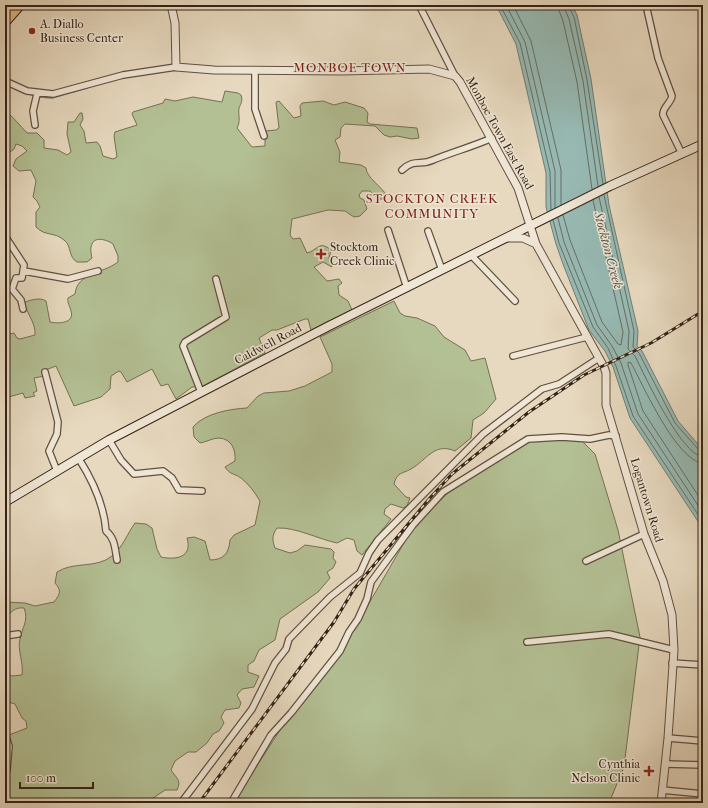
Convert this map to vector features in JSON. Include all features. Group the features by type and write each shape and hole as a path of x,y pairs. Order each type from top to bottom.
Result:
{"highway":[{"path":"5,22 20,5"}],"main road":[{"name":"Caldwell Road","path":"5,502 109,440 329,326 610,186 703,144"}],"street":[{"path":"171,5 175,23 176,67"},
{"path":"419,5 455,76"},
{"path":"646,5 658,58 672,96 671,100 663,110 663,115 682,154"},
{"name":"Monboe Town East Road","path":"5,81 18,88 37,94 53,94 124,75 176,67 342,71 428,69 455,76 460,82 492,138 518,188 524,201 530,226"},
{"path":"255,70 255,109 264,136"},
{"path":"35,125 33,111 37,94"},
{"path":"402,170 409,164 433,161 444,155 464,150 492,138"},
{"name":"Logantown Road","path":"530,226 536,244 606,373 606,405 644,534 663,581 670,609 674,650 668,738 661,803"},
{"path":"388,230 407,288"},
{"path":"428,231 442,270"},
{"path":"5,236 24,265 22,278 16,278 12,289 21,300 23,309"},
{"path":"507,238 523,238 536,244"},
{"path":"472,256 515,301"},
{"path":"24,271 68,279 98,271"},
{"path":"201,392 183,346 185,342 226,317 216,279"},
{"path":"513,356 587,337"},
{"path":"181,803 252,709 275,664 286,649 290,639 330,597 360,573 369,552 378,540 483,434 542,389 559,384 598,358"},
{"path":"45,372 58,422 57,434 49,451 57,471"},
{"path":"231,803 271,735 291,713 340,651 349,632 358,619 367,599 371,582 413,525 443,492 528,438 562,437 590,439 609,435 616,436"},
{"path":"109,440 121,460 134,474 163,471 172,478 179,490 202,490"},
{"path":"78,459 95,485 106,531 111,535 114,541 117,560"},
{"path":"586,561 644,534"},
{"path":"5,636 18,634"},
{"path":"527,642 609,634 674,650"},
{"path":"672,663 703,665"},
{"path":"5,734 9,746 7,770"},
{"path":"668,738 703,741"},
{"path":"665,764 703,765"},
{"path":"662,790 703,794"}],"green space":[{"path":"225,91 238,93 241,95 242,100 239,108 237,128 252,147 265,146 265,131 276,130 279,128 276,102 279,101 294,118 301,116 300,106 302,103 323,101 334,105 345,102 364,108 368,113 367,122 370,124 417,128 419,138 412,139 384,135 375,126 345,124 341,128 340,137 335,140 340,152 339,162 361,165 366,168 371,178 387,196 384,199 378,199 370,191 362,191 359,195 360,198 364,200 367,209 360,216 354,217 345,211 328,210 292,219 290,235 293,239 300,238 307,253 321,246 327,247 331,250 329,258 332,267 323,262 314,267 327,281 339,279 342,283 338,286 339,295 348,301 352,310 311,330 308,319 305,319 277,330 272,330 259,338 265,353 201,387 192,387 176,399 168,384 161,386 152,369 127,382 119,371 111,376 110,389 101,397 74,406 56,366 43,371 44,376 34,378 37,391 33,393 35,396 25,398 23,393 5,398 5,335 14,333 17,338 20,339 35,335 34,326 25,302 36,299 46,301 50,322 65,322 71,318 72,315 68,298 75,294 80,282 85,278 118,262 118,256 113,244 99,239 96,240 91,246 92,258 87,262 77,262 72,257 68,245 64,240 60,237 43,232 36,227 36,212 40,207 33,197 36,181 31,170 19,171 13,166 16,159 27,151 22,146 16,144 14,149 10,152 5,150 5,111 14,118 27,133 37,133 44,140 44,148 58,150 67,155 71,152 67,134 68,122 74,122 80,113 82,113 83,119 80,125 84,131 86,143 97,142 103,156 113,159 117,157 114,136 115,132 137,125 132,114 133,112 163,103 165,99 175,101 193,97 222,102"},
{"path":"394,301 400,313 405,316 417,318 435,326 444,337 465,350 471,361 485,358 496,399 484,413 473,420 471,438 455,451 448,449 436,450 411,469 398,475 394,484 406,497 410,498 407,506 403,508 391,504 385,509 384,514 391,519 362,555 357,551 354,540 347,538 337,543 292,529 277,528 273,538 275,548 290,553 297,551 305,545 331,549 334,552 333,558 336,562 333,568 327,572 330,578 318,592 280,619 275,640 259,650 254,661 248,665 248,672 259,676 254,687 242,689 237,695 241,703 239,708 225,710 221,717 224,723 219,731 213,734 207,743 196,752 188,752 175,761 171,770 179,781 177,790 165,790 146,803 5,803 5,754 7,754 9,735 27,728 26,721 22,718 15,704 5,701 5,665 6,672 12,676 22,675 19,643 26,616 24,608 18,608 13,610 5,618 5,602 25,603 35,606 54,602 58,597 59,592 59,588 55,583 57,572 71,567 106,560 119,549 135,523 146,524 152,528 157,549 161,557 177,558 182,556 187,550 187,538 194,537 205,541 210,560 215,560 222,557 227,552 230,540 234,535 255,525 260,501 247,483 225,467 235,461 234,449 230,443 227,440 219,438 200,443 194,437 193,427 204,418 211,415 233,409 247,408 258,396 264,393 289,391 305,386 332,372 332,364 320,337"},
{"path":"533,439 580,439 595,454 618,530 640,637 624,767 609,803 233,803 291,713 336,660 411,531 460,480"}],"water":[{"name":"Stockton Creek","path":"496,5 572,5 577,15 591,79 609,205 638,331 637,346 642,351 678,421 703,450 703,529 630,418 613,367 605,351 589,330 556,244 546,207 546,173 516,44"}],"waterway":[{"path":"5,84 35,96"},
{"path":"39,97 52,98 87,88"}],"railway":[{"path":"199,803 334,622 354,589 429,499 452,474 529,412 584,375 651,343 703,311"}],"place":[{"name":"A. Diallo Business Center","path":"32,31"},
{"name":"Stocktom Creek Clinic","path":"321,254"},
{"name":"Cynthia Nelson Clinic","path":"649,771"}],"district":[{"name":"MONBOE TOWN","path":"350,67"},
{"name":"STOCKTON CREEK COMMUNITY","path":"432,206"}]}
